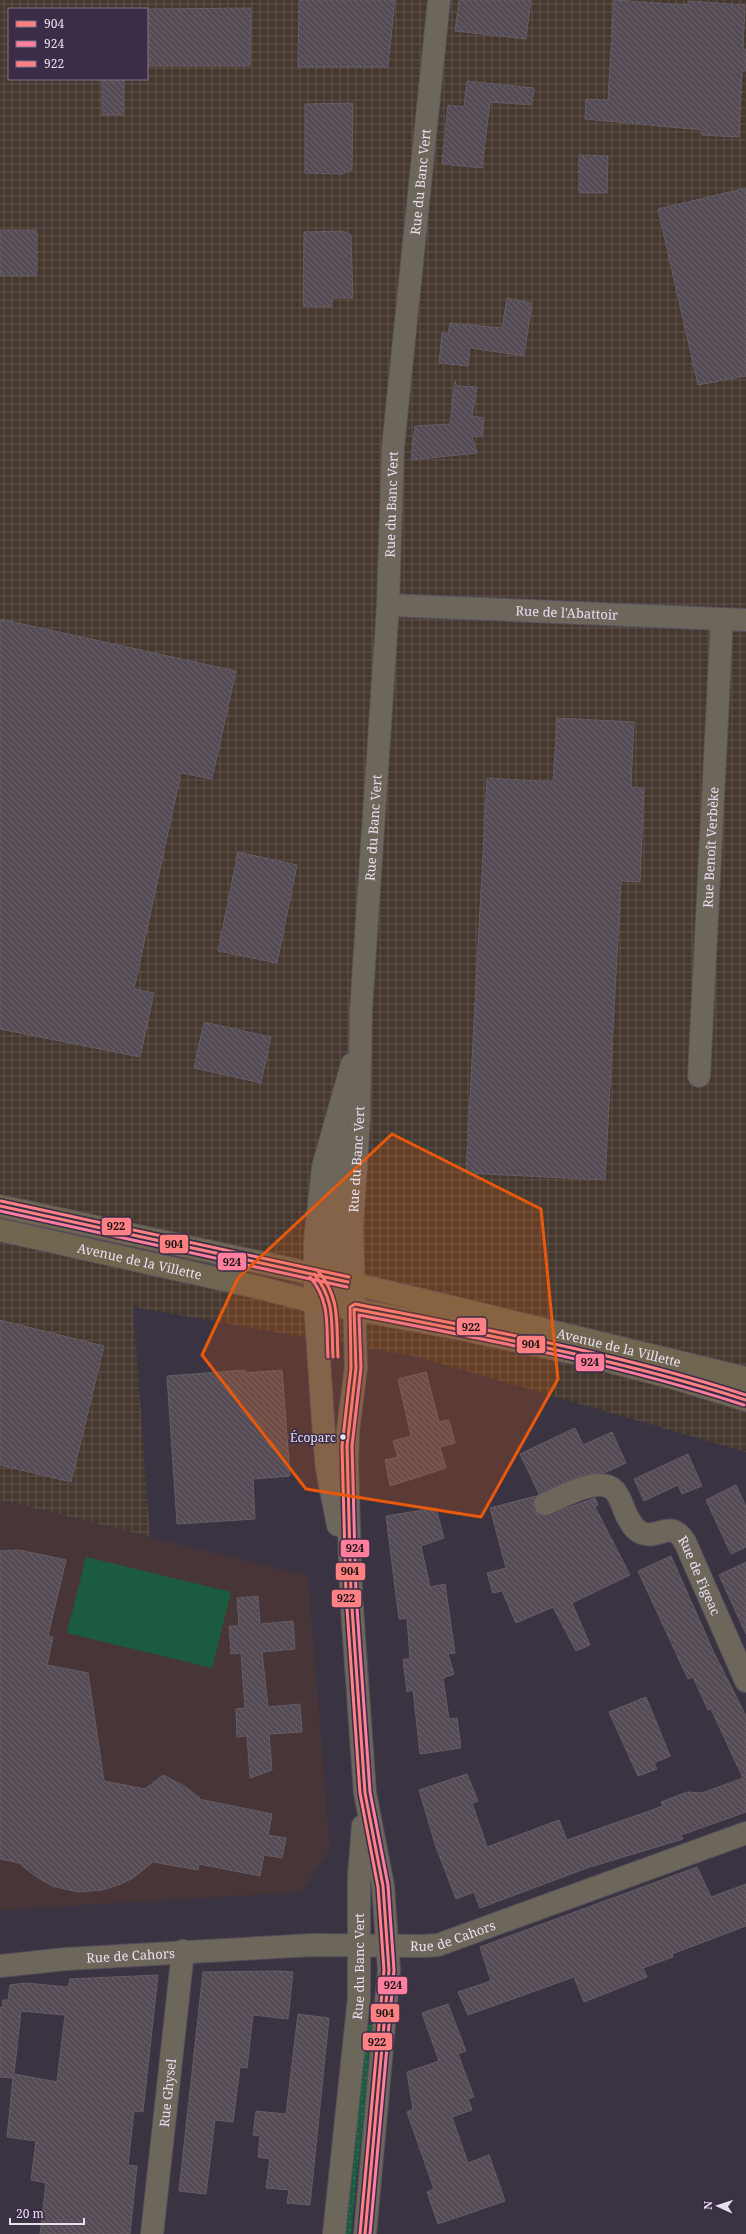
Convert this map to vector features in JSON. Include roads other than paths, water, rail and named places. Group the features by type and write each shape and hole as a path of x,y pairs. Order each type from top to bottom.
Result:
{"main road":[{"name":"Avenue de la Villette","path":"0,1206 334,1279 746,1378"},
{"name":"Avenue de la Villette","path":"0,1230 354,1310 592,1357 677,1379 746,1400"}],"street":[{"name":"Rue du Banc Vert","path":"351,1594 326,1459 323,1303 334,1279 352,1227 359,1119 361,1010 388,605 393,447 439,0"},
{"name":"Rue de l'Abattoir","path":"388,605 746,620"},
{"name":"Rue Benoît Verbèke","path":"699,1076 722,619"},
{"name":"Rue du Banc Vert","path":"361,1010 350,1071 336,1196 333,1244 334,1279 340,1295 354,1310 356,1368 347,1446 351,1594 365,1793 383,1886 388,1946 388,1991 365,2234"},
{"name":"Rue du Banc Vert","path":"323,1303 337,1442 349,1516"},
{"name":"Rue de Figeac","path":"546,1504 589,1486 603,1484 614,1490 629,1520 637,1530 647,1534 669,1530 678,1533 685,1542 739,1646 746,1681"},
{"name":"Rue du Banc Vert","path":"334,2234 359,1998 359,1875 365,1793"},
{"name":"Rue de Cahors","path":"0,1966 53,1960 183,1951 360,1945 438,1945 746,1833"},
{"name":"Rue Ghysel","path":"152,2234 183,1951"}],"place":[{"name":"Écoparc","path":"343,1437"}]}
